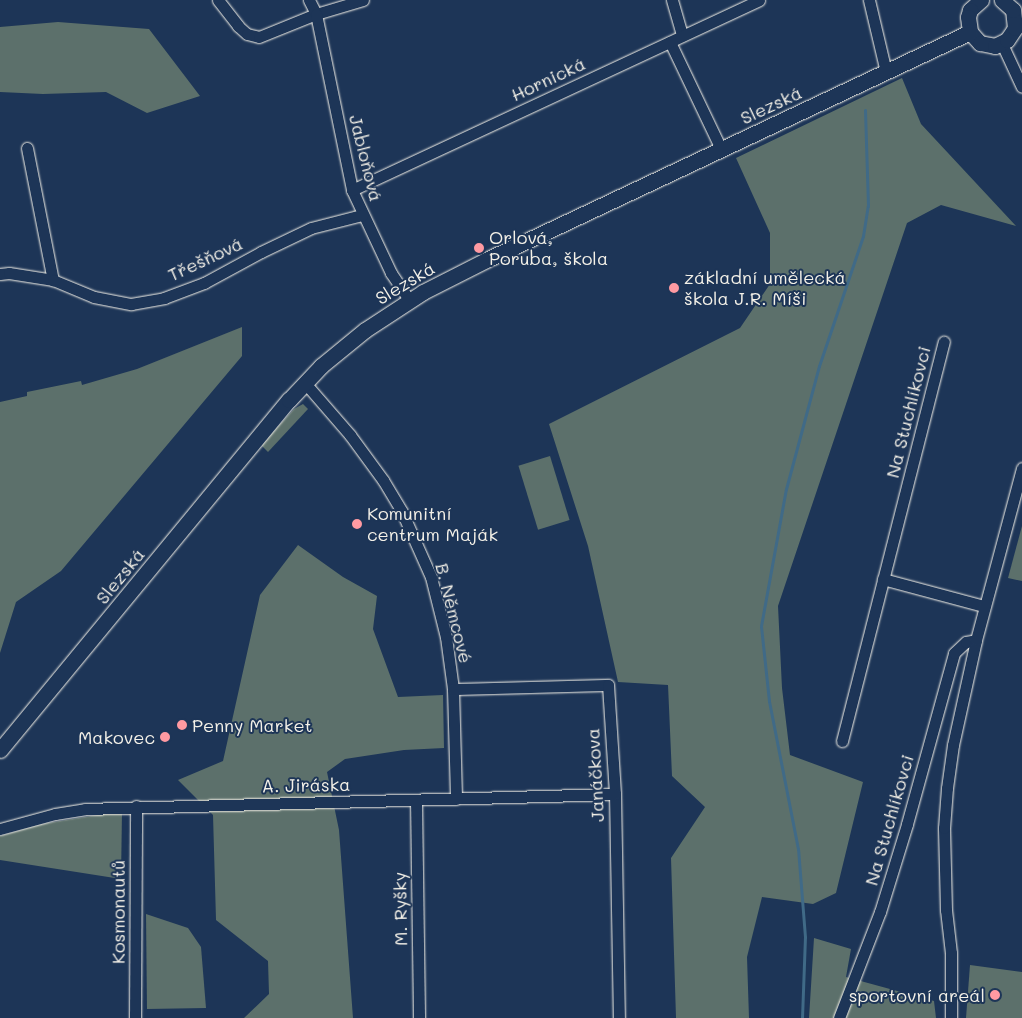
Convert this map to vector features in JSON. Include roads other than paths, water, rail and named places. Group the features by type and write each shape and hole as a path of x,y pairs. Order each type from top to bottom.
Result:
{"street":[{"path":"218,0 238,26 248,34 260,36 316,14 363,0"},
{"name":"Jabloňová","path":"309,0 316,14 352,190 362,215 391,273 409,300"},
{"path":"672,0 682,36"},
{"name":"Hornická","path":"352,190 759,0"},
{"path":"869,0 886,72"},
{"path":"981,0 970,10 968,17 970,32 980,43 987,46 1002,44 1012,35 1019,19 1012,10 1010,1"},
{"name":"Slezská","path":"0,750 243,453 305,383 348,344 409,300 486,260 970,32"},
{"path":"670,42 721,149"},
{"path":"1002,44 1022,87"},
{"path":"27,148 53,280"},
{"name":"Třešňová","path":"0,274 9,273 53,280 94,297 131,304 164,298 204,282 311,228 362,215"},
{"name":"Na Stuchlíkovci","path":"842,741 944,342"},
{"name":"B. Němcové","path":"305,383 350,435 383,480 402,512 431,577 446,637 454,689 456,799"},
{"path":"951,1018 951,953 946,910 944,820 953,745 984,606 1022,468"},
{"path":"883,579 984,606"},
{"name":"Na Stuchlíkovci","path":"839,1018 880,912 907,824 954,653 966,642 976,640"},
{"name":"Janáčkova","path":"454,689 608,685 615,794 619,1018"},
{"name":"A. Jiráska","path":"0,829 55,814 85,809 136,806 615,794"},
{"name":"M. Ryšky","path":"416,800 418,1018"},
{"name":"Kosmonautů","path":"135,1018 136,806"}],"waterway":[{"path":"802,1018 805,937 798,849 769,701 761,626 786,489 819,366 863,236 868,206 865,110"}],"place":[{"name":"Orlová, Poruba, škola","path":"479,248"},
{"name":"základní umělecká škola J.R. Míši","path":"674,288"},
{"name":"Komunitní centrum Maják","path":"357,524"},
{"name":"Penny Market","path":"182,725"},
{"name":"Makovec","path":"165,737"},
{"name":"sportovní areál","path":"995,995"}]}
